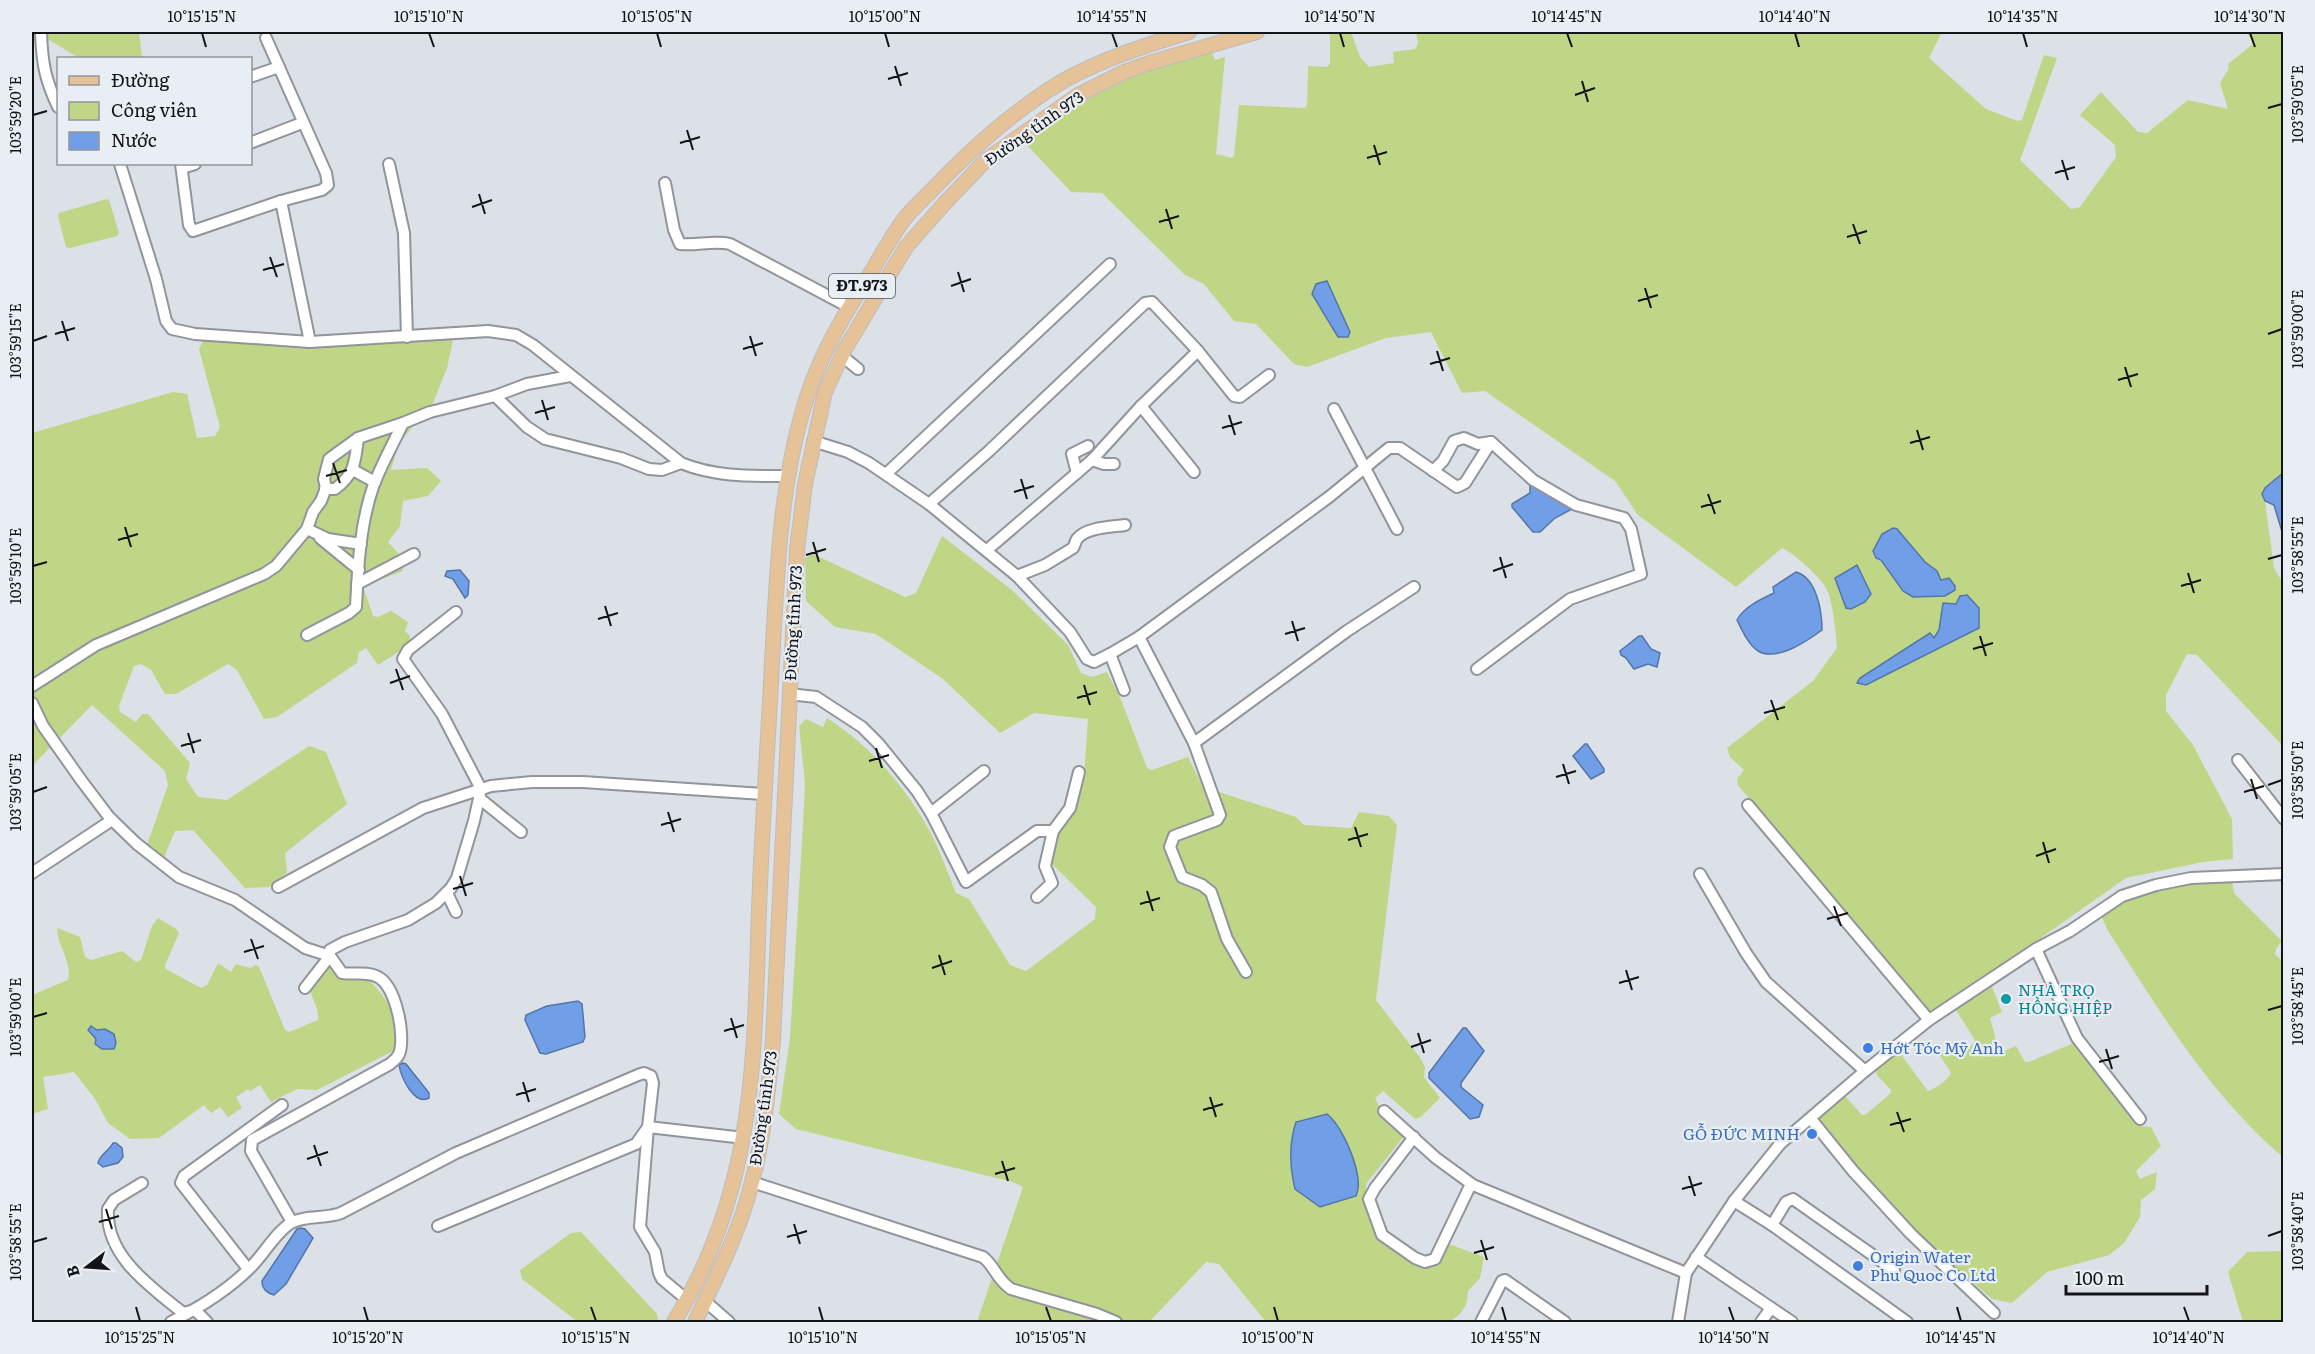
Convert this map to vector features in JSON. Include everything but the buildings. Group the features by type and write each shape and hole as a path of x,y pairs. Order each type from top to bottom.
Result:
{"main road":[{"name":"Đường tỉnh 973","path":"674,1323 720,1232 744,1138 754,1059 763,794 780,529 787,476 801,415 819,362 849,307 905,219 959,161 1008,119 1064,81 1112,59 1189,32"},
{"name":"Đường tỉnh 973","path":"695,1323 724,1262 752,1182 765,1121 773,1041 797,550 805,484 825,392 869,306 906,247 986,160 1078,95 1124,72 1176,53 1252,32"},
{"path":"770,695 789,694"}],"street":[{"path":"41,32 46,81 57,105"},
{"path":"181,166 189,225 193,231 281,201 322,190 328,185 326,173 266,38"},
{"path":"252,76 279,67"},
{"path":"252,141 302,123"},
{"path":"388,164 404,233 407,337"},
{"path":"120,165 156,279 166,321 172,329 195,334 310,342 488,331 516,335 533,345 681,463 710,472 734,475 787,476"},
{"path":"666,183 674,230 680,244 720,242 730,244 849,307"},
{"path":"281,201 310,342"},
{"path":"886,474 1110,264"},
{"path":"929,504 1145,303 1152,302 1198,351 1233,396 1240,397 1269,375"},
{"path":"987,550 1092,460 1141,406 1198,351"},
{"path":"842,356 858,369"},
{"path":"32,686 96,645 264,574 276,566 312,532 313,512 321,501 325,489 324,479 329,459 358,438 430,412 495,396 527,384 570,376"},
{"path":"495,396 527,427 545,439 621,458 649,469 662,470 681,463"},
{"path":"1141,406 1194,472"},
{"path":"1334,409 1397,529"},
{"path":"307,635 356,607 365,512 375,482 403,423"},
{"path":"325,489 335,489 351,475 358,438"},
{"path":"1432,471 1443,461 1454,441 1464,438 1478,444 1491,442"},
{"path":"813,441 848,452 886,474 929,504 1017,576 1071,632 1087,659 1098,661 1139,637 1365,469 1389,448 1400,448 1456,487 1461,487 1491,442"},
{"path":"1477,669 1570,599 1641,574 1631,529 1624,518 1576,505 1533,480 1491,442"},
{"path":"1077,473 1072,454 1088,446"},
{"path":"1092,460 1114,464"},
{"path":"352,470 375,482"},
{"path":"1017,576 1045,565 1073,548 1077,539 1086,533 1125,525"},
{"path":"312,532 361,544"},
{"path":"312,532 359,570"},
{"path":"357,584 414,554"},
{"path":"1194,743 1347,630 1414,586"},
{"path":"456,612 408,650 403,659 442,714 480,793 521,832"},
{"path":"1139,637 1194,743 1220,815 1217,820 1174,836 1170,843 1171,851 1182,877 1202,885 1211,892 1227,939 1246,972"},
{"path":"1110,654 1124,690"},
{"path":"789,694 816,697 862,728 897,765 931,813 966,882 1037,831 1053,831"},
{"path":"32,703 43,726 112,820 145,850 179,877 235,900 305,948 330,956"},
{"path":"2238,760 2283,819"},
{"path":"931,813 984,771"},
{"path":"1037,897 1052,883 1045,866 1053,831 1070,808 1079,772"},
{"path":"278,887 423,808 464,796 532,782 583,782 763,794"},
{"path":"292,1222 251,1151 252,1140 390,1064 398,1057 401,1047 400,1023 388,986 377,976 365,973 342,973 330,956 330,950 337,945 408,920 436,903 447,893 457,878 472,830 480,793"},
{"path":"1748,804 1929,1020"},
{"path":"32,873 112,820"},
{"path":"1700,874 1746,953 1766,982 1865,1071"},
{"path":"1678,1323 1686,1273 1734,1201 1779,1144 1929,1020 2036,949 2070,931 2113,901 2156,885 2191,878 2283,874"},
{"path":"447,893 456,912"},
{"path":"2036,949 2077,1038 2140,1119"},
{"path":"305,988 330,956"},
{"path":"171,1323 195,1310 248,1269 292,1222 325,1218 341,1213 456,1153 644,1073 651,1076 653,1083 640,1227 656,1252 662,1279 687,1300"},
{"path":"248,1269 181,1183 184,1176 282,1105"},
{"path":"1384,1111 1436,1158 1471,1184 1686,1273"},
{"path":"1811,1119 1853,1171 1911,1234 1994,1313"},
{"path":"648,1127 744,1138"},
{"path":"438,1226 636,1144 648,1127"},
{"path":"1414,1137 1369,1199 1382,1235 1415,1258 1425,1262 1435,1259 1471,1184"},
{"path":"752,1182 983,1257 991,1264 1000,1281 1011,1289 1116,1323"},
{"path":"141,1183 114,1200 108,1209 116,1245 127,1263 161,1296 183,1313 195,1310"},
{"path":"1772,1225 1786,1202 1793,1198 1894,1270"},
{"path":"1734,1201 1772,1225 1906,1323"},
{"path":"1696,1257 1792,1323"},
{"path":"1481,1323 1502,1281 1505,1280 1565,1323"},
{"path":"705,1301 729,1323"},
{"path":"1761,1323 1771,1308"},
{"path":"195,1310 207,1323"}],"green space":[{"path":"36,32 139,32 142,57 77,57"},
{"path":"1330,32 1351,32 1360,57 1369,67 1394,63 1393,52 1415,49 1418,44 1416,32 1942,32 1929,58 1986,109 2018,121 2022,120 2044,55 2057,58 2020,160 2071,209 2080,207 2116,157 2115,145 2080,115 2101,92 2138,132 2147,133 2188,100 2228,109 2220,83 2229,68 2228,64 2253,44 2247,32 2283,32 2284,473 2265,488 2262,494 2265,501 2274,568 2283,583 2283,746 2197,655 2187,654 2166,695 2166,711 2193,745 2232,819 2233,859 2203,862 2126,878 1938,1010 1929,1012 1738,785 1737,779 1744,770 1730,757 1727,748 1813,681 1837,648 1831,600 1823,583 1812,571 1782,548 1736,587 1638,515 1615,481 1485,391 1462,393 1431,332 1386,338 1307,367 1294,364 1256,324 1234,321 1204,284 1185,275 1102,193 1071,192 1028,146 1026,137 1135,70 1210,48 1215,60 1225,57 1216,154 1232,158 1239,105 1304,108 1307,106 1308,66 1327,67 1330,64"},
{"path":"107,199 119,233 117,236 70,248 66,247 59,213"},
{"path":"446,338 453,340 447,368 433,403 399,443 391,470 427,468 441,481 428,496 403,501 400,526 388,542 398,553 403,571 363,586 373,616 378,617 391,611 408,622 405,631 410,636 408,646 378,665 366,648 359,652 357,663 277,717 264,719 237,670 228,664 176,694 165,694 151,670 141,664 134,666 119,706 120,712 136,722 142,714 148,714 190,763 186,779 198,797 227,800 309,746 326,752 347,804 285,853 287,873 269,887 245,888 193,830 175,831 163,860 147,845 168,785 165,771 92,705 32,766 32,433 173,392 187,394 197,438 215,436 220,427 199,349 204,339"},
{"path":"942,536 1012,590 1068,645 1081,673 1092,677 1107,672 1122,702 1147,768 1152,770 1188,757 1206,793 1216,791 1296,817 1304,825 1351,828 1359,812 1389,816 1397,825 1376,1000 1421,1059 1425,1067 1424,1077 1440,1098 1421,1117 1415,1119 1383,1091 1375,1098 1382,1112 1405,1135 1366,1184 1366,1202 1376,1229 1421,1264 1449,1244 1484,1257 1480,1278 1468,1291 1467,1302 1463,1310 1449,1322 1266,1322 1219,1264 1206,1262 1149,1322 977,1322 1023,1187 1013,1182 796,1129 779,1114 790,1038 803,825 805,783 799,726 806,719 823,727 827,718 857,740 895,780 931,834 956,893 969,899 1010,965 1026,971 1095,919 1096,907 1053,865 1049,854 1063,820 1073,809 1084,777 1088,719 1034,713 1000,733 943,679 876,634 835,627 806,601 805,558 813,554 905,597 916,593"},
{"path":"2213,881 2232,882 2234,893 2282,941 2275,954 2284,963 2283,1157 2232,1106 2187,1050 2126,959 2102,917 2125,900 2158,889"},
{"path":"158,918 179,933 165,965 166,969 201,988 207,985 218,963 231,972 236,964 250,968 256,965 259,967 285,1030 289,1032 318,1020 318,1011 310,986 327,968 334,968 341,980 367,979 382,994 391,1011 395,1030 393,1051 317,1090 297,1089 271,1102 260,1085 250,1091 248,1089 236,1097 242,1108 228,1117 220,1107 211,1113 204,1105 159,1138 130,1139 108,1123 95,1099 74,1072 43,1077 48,1109 32,1114 32,995 68,980 69,974 57,928 80,937 85,957 91,960 122,951 136,962 141,960 152,926"},
{"path":"1987,987 1992,987 2002,1012 1990,1018 1999,1052 2016,1046 2025,1062 2029,1062 2076,1042 2079,1050 2141,1126 2151,1127 2161,1146 2136,1171 2140,1179 2157,1172 2155,1189 2141,1200 2140,1217 2124,1243 2109,1255 2047,1272 2012,1303 1992,1299 1914,1232 1855,1169 1816,1117 1842,1096 1845,1096 1862,1115 1865,1115 1890,1094 1891,1090 1877,1075 1876,1070 1894,1053 1899,1052 1928,1091 1941,1084 1951,1073 1939,1054 1960,1041 1968,1048 1975,1040 1956,1010"},
{"path":"581,1232 657,1314 658,1322 578,1322 522,1279 520,1270 571,1233"},
{"path":"2283,1251 2283,1322 2243,1322 2228,1272 2247,1252"}],"water":[{"path":"1327,281 1350,332 1348,337 1338,337 1312,294 1316,284"},
{"path":"2283,473 2283,535 2274,505 2265,501 2262,494 2265,488"},
{"path":"1530,484 1573,507 1555,518 1540,532 1533,532 1512,507 1512,504 1530,493"},
{"path":"1893,528 1897,529 1925,562 1937,571 1941,580 1949,578 1955,590 1945,596 1913,597 1903,591 1873,551 1882,534"},
{"path":"1857,565 1871,594 1865,602 1851,609 1846,608 1835,578"},
{"path":"460,570 469,581 468,595 465,598 453,579 445,576 447,571"},
{"path":"1796,572 1809,581 1817,596 1822,630 1792,649 1783,652 1766,654 1758,651 1748,641 1737,620 1748,607 1774,593 1773,587"},
{"path":"1967,595 1979,608 1979,628 1866,685 1857,683 1860,678 1930,633 1934,638 1939,630 1943,603 1956,604 1960,596"},
{"path":"1642,636 1651,649 1660,653 1657,667 1648,664 1634,669 1621,655 1620,651"},
{"path":"1585,744 1604,769 1604,772 1591,779 1573,756"},
{"path":"578,1001 582,1004 585,1037 583,1042 546,1054 540,1053 525,1020 526,1015 547,1006"},
{"path":"91,1026 97,1030 105,1029 114,1034 116,1043 114,1049 102,1049 95,1044 96,1039 88,1030"},
{"path":"1463,1028 1466,1028 1484,1051 1461,1083 1461,1087 1483,1105 1479,1117 1470,1119 1429,1078 1429,1073"},
{"path":"403,1063 429,1093 429,1098 418,1098 409,1089 399,1065"},
{"path":"1327,1114 1346,1140 1358,1177 1358,1188 1356,1196 1320,1207 1295,1189 1291,1147 1296,1122"},
{"path":"113,1143 122,1148 123,1157 118,1163 103,1167 98,1163 99,1160"},
{"path":"301,1228 313,1238 286,1284 274,1295 271,1294 264,1288 262,1281 297,1229"}],"place":[{"name":"NHÀ TRỌ HỒNG HIỆP","path":"2006,999"},
{"name":"Hớt Tóc Mỹ Anh","path":"1868,1048"},
{"name":"GỖ ĐỨC MINH","path":"1812,1134"},
{"name":"Origin Water Phu Quoc Co Ltd","path":"1858,1266"}]}
